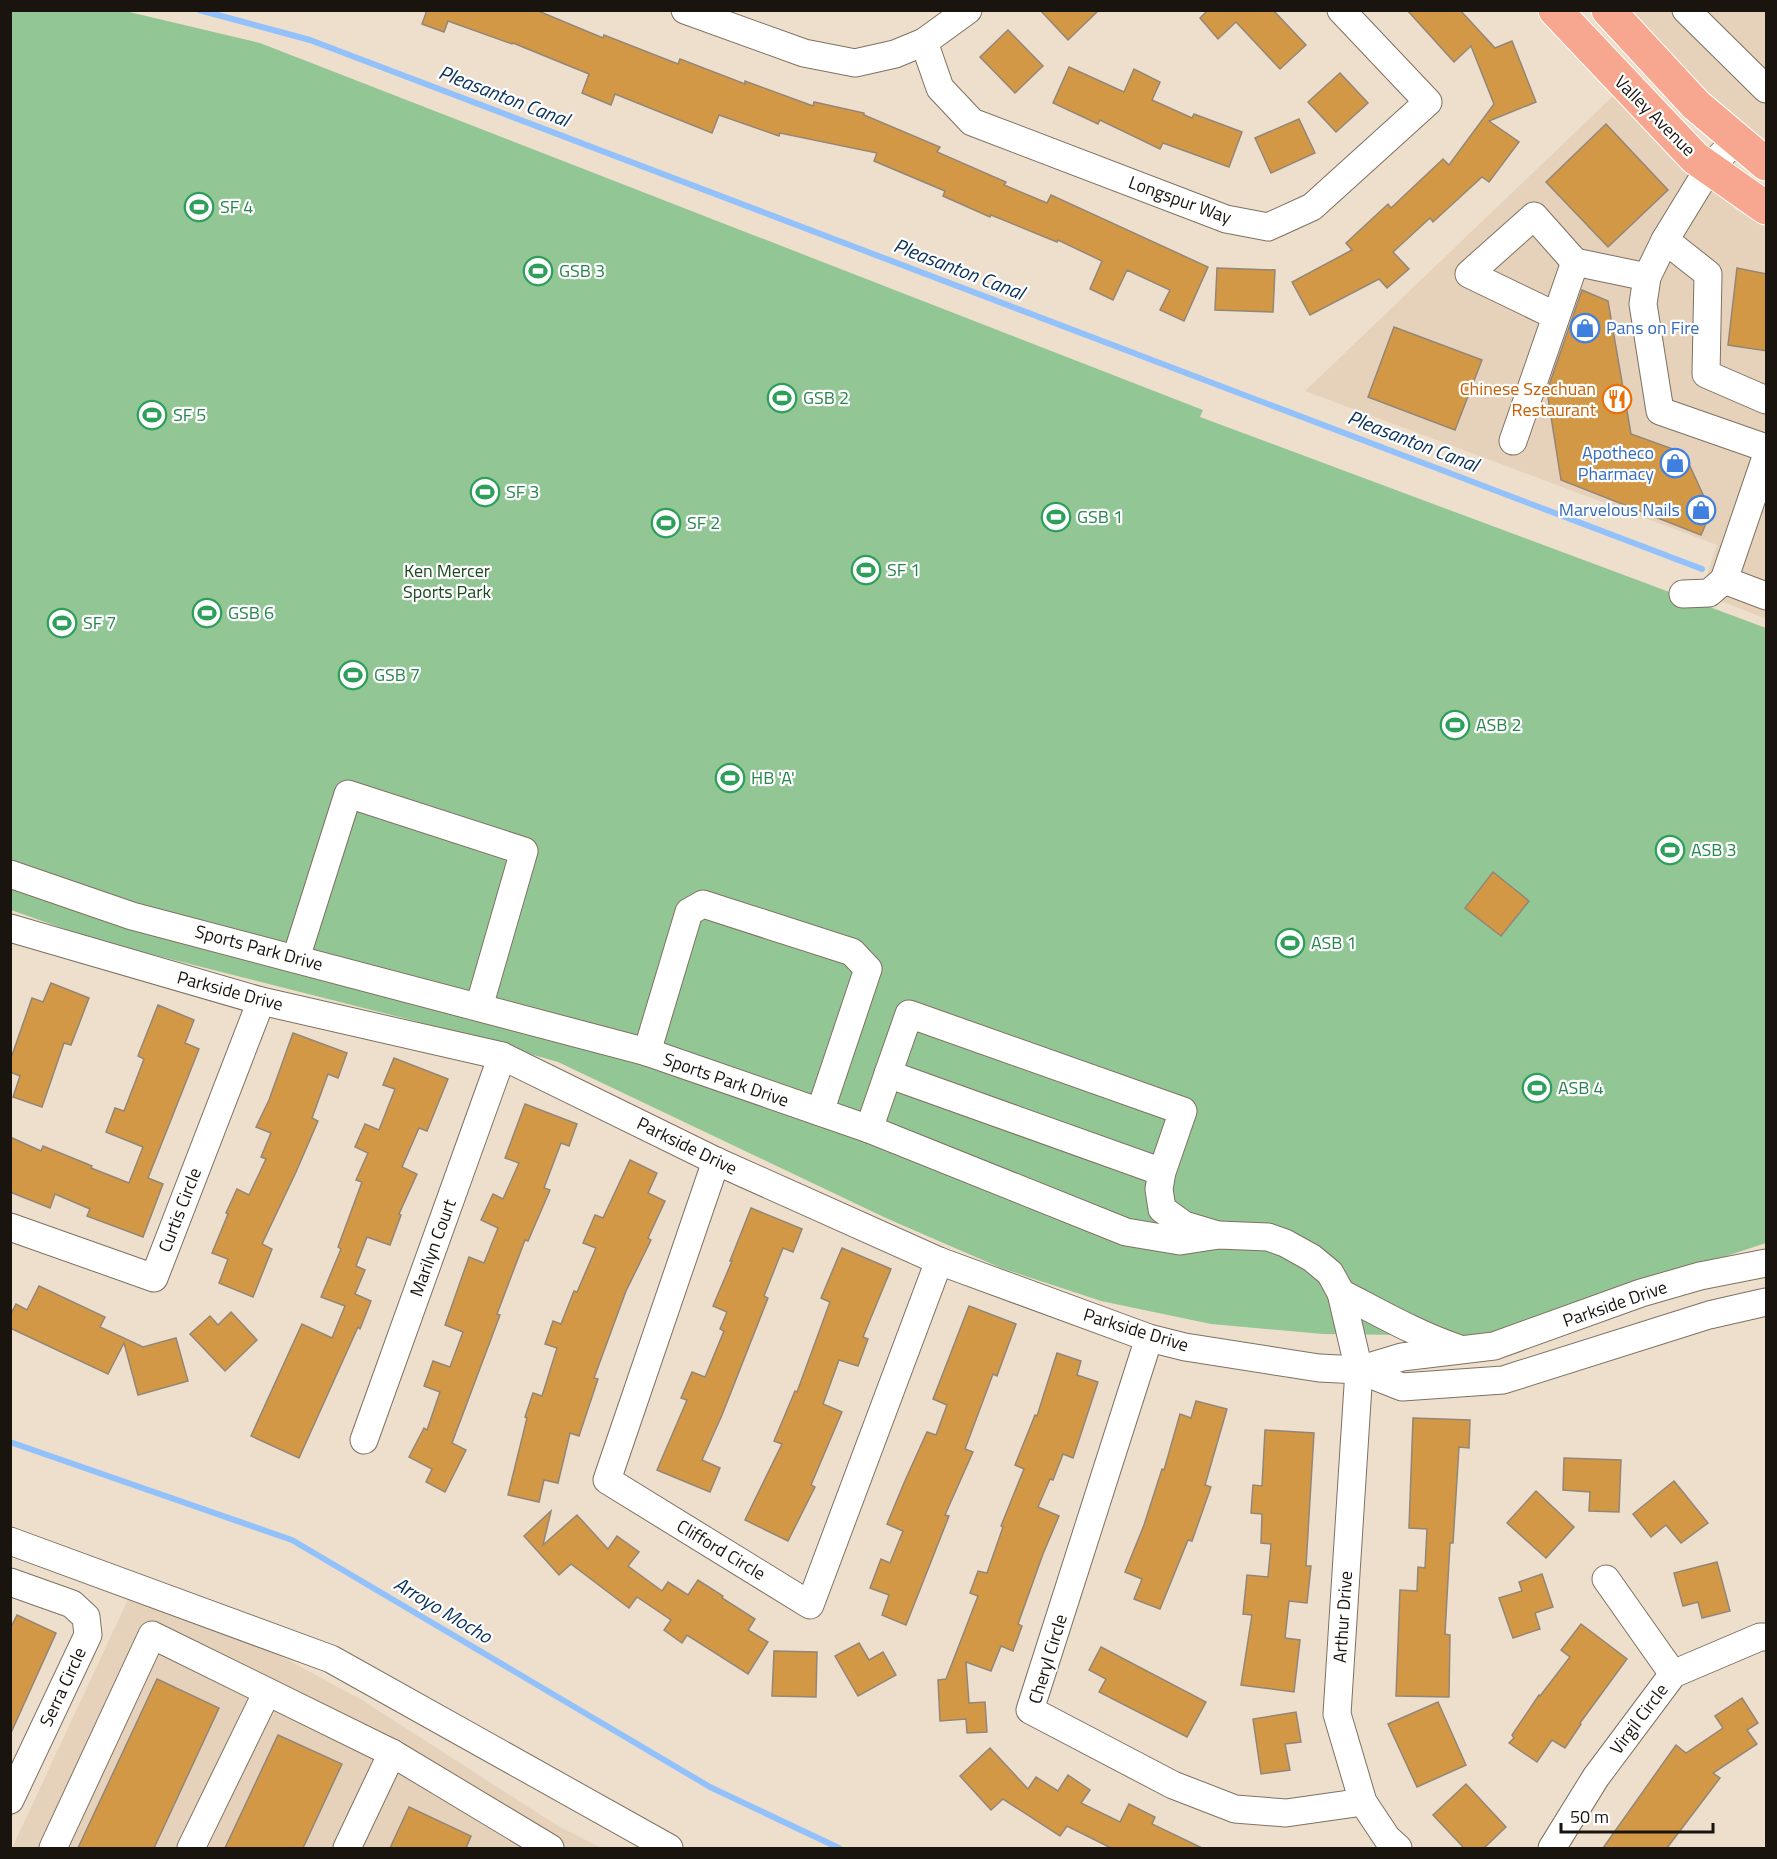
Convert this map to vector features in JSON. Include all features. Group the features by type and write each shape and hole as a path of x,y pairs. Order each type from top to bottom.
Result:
{"main road":[{"name":"Valley Avenue","path":"1555,10 1695,158 1767,208"},
{"name":"Valley Avenue","path":"1608,10 1696,105 1767,164"}],"street":[{"path":"685,10 719,17 804,53 855,63 895,54 924,42 968,10"},
{"name":"Longspur Way","path":"924,42 940,88 972,122 1226,219 1268,227 1312,207 1428,102 1341,10"},
{"path":"1686,10 1767,89"},
{"path":"1737,139 1709,168 1665,240 1647,277 1643,304 1660,411 1767,448"},
{"path":"1556,316 1469,274 1534,216 1575,262 1647,277"},
{"path":"1665,240 1708,274 1706,374 1767,400"},
{"path":"1513,441 1575,262"},
{"path":"1683,594 1708,593 1724,580 1767,457"},
{"path":"1724,580 1767,596"},
{"path":"296,958 348,794 524,851 479,1007"},
{"name":"Sports Park Drive","path":"10,874 132,916 646,1052 869,1129 1126,1232 1180,1241 1219,1235 1268,1237 1285,1243 1312,1258 1330,1273 1341,1293 1359,1370"},
{"path":"646,1052 689,912 703,904 852,952 868,969 820,1112"},
{"name":"Parkside Drive","path":"10,928 261,1001 502,1056 716,1161 939,1261 1149,1338 1185,1347 1308,1366 1359,1370 1402,1387 1503,1380 1709,1315 1767,1302"},
{"name":"Curtis Circle","path":"10,1227 154,1278 261,1001"},
{"path":"869,1129 909,1014 1183,1111 1162,1172 1159,1189 1162,1209 1184,1225 1219,1235"},
{"name":"Marilyn Court","path":"364,1440 502,1056"},
{"path":"888,1074 1162,1172"},
{"name":"Clifford Circle","path":"716,1161 607,1480 810,1605 939,1261"},
{"name":"Parkside Drive","path":"1359,1370 1402,1357 1494,1346 1641,1293 1700,1276 1767,1263"},
{"path":"1341,1293 1396,1323 1461,1350"},
{"name":"Cheryl Circle","path":"1149,1338 1030,1710 1173,1785 1235,1809 1286,1813 1363,1802"},
{"name":"Arthur Drive","path":"1359,1370 1337,1714 1363,1802 1387,1838 1398,1848"},
{"path":"10,1541 331,1659 669,1848"},
{"path":"1606,1579 1673,1674"},
{"name":"Serra Circle","path":"12,1796 88,1635 86,1617 72,1604 14,1591"},
{"path":"53,1848 152,1635 392,1754 508,1837 550,1848"},
{"name":"Virgil Circle","path":"1552,1848 1596,1777 1673,1674 1760,1637 1767,1637"},
{"path":"191,1848 267,1692"},
{"path":"347,1848 392,1754"}],"shaded area":[{"path":"1618,11 1766,11 1766,153"},
{"path":"1613,96 1736,210 1766,226 1766,619 1701,593 1717,545 1305,391"},
{"path":"131,1593 242,1635 362,1700 558,1826 602,1848 12,1848"}],"green space":[{"name":"Ken Mercer Sports Park","path":"11,11 125,11 260,43 1203,410 1200,417 1766,628 1766,1243 1482,1336 1323,1334 1211,1324 1101,1301 1001,1268 888,1219 558,1062 415,1021 99,941 11,910"}],"building":[{"path":"425,10 536,10 603,38 604,35 678,64 680,59 745,84 745,81 813,106 814,102 864,113 864,115 940,147 937,152 1006,182 1004,185 1047,203 1051,195 1208,267 1184,321 1160,310 1170,290 1127,270 1113,300 1090,289 1102,261 1058,240 1057,242 991,215 990,217 943,196 945,191 874,161 877,153 780,133 779,136 719,115 712,133 615,94 611,105 582,93 589,74 513,43 448,21 444,32 422,24"},
{"path":"1040,10 1099,10 1068,40"},
{"path":"1208,10 1273,10 1306,45 1280,69 1236,22 1218,39 1200,18"},
{"path":"1407,10 1460,10 1495,48 1512,41 1536,102 1489,121 1519,142 1489,182 1482,177 1433,222 1430,218 1393,252 1409,269 1387,288 1379,279 1310,315 1292,282 1352,250 1346,243 1388,204 1391,208 1443,159 1449,165 1494,104 1471,46 1454,62"},
{"path":"1008,30 1043,66 1015,93 980,57"},
{"path":"1069,67 1124,92 1134,69 1160,82 1152,100 1192,118 1194,114 1242,132 1229,167 1163,143 1160,149 1100,120 1098,124 1053,103"},
{"path":"1340,73 1368,103 1336,132 1308,102"},
{"path":"1299,119 1315,153 1271,173 1255,138"},
{"path":"1606,124 1668,190 1608,247 1546,182"},
{"path":"1217,268 1275,270 1273,312 1215,310"},
{"path":"1737,268 1767,274 1767,351 1728,345"},
{"path":"1582,290 1608,301 1631,434 1684,453 1711,512 1701,535 1561,480 1547,391"},
{"path":"1394,327 1482,360 1455,430 1368,397"},
{"path":"1493,872 1529,901 1501,936 1465,908"},
{"path":"51,983 89,998 71,1045 64,1043 42,1107 13,1097 20,1076 10,1072 10,1061 32,998 43,1002"},
{"path":"158,1005 194,1020 185,1043 199,1049 148,1178 163,1184 143,1237 87,1216 90,1209 55,1194 50,1208 10,1192 10,1137 41,1151 43,1146 129,1183 143,1147 106,1132 115,1108 124,1111 144,1059 138,1056"},
{"path":"293,1033 347,1053 338,1078 328,1074 312,1118 318,1121 262,1244 272,1249 253,1297 219,1283 228,1259 212,1253 237,1189 249,1195 266,1159 261,1157 271,1133 256,1127 269,1100"},
{"path":"394,1058 448,1079 427,1131 419,1128 402,1167 417,1174 399,1214 401,1215 390,1245 367,1237 356,1266 365,1270 355,1294 371,1301 299,1458 251,1436 302,1324 332,1338 345,1306 321,1297 341,1249 338,1247 362,1182 356,1180 368,1153 355,1147 365,1124 379,1130 395,1089 383,1085"},
{"path":"525,1104 577,1124 569,1146 561,1143 544,1188 550,1190 528,1241 525,1240 497,1314 500,1315 452,1443 466,1450 445,1492 426,1482 432,1469 409,1457 424,1428 427,1430 440,1392 424,1386 433,1361 450,1367 463,1332 445,1325 469,1257 484,1263 498,1228 481,1220 493,1194 503,1199 519,1163 505,1158"},
{"path":"630,1160 657,1173 648,1193 665,1201 648,1238 651,1240 626,1291 594,1378 598,1379 579,1436 570,1433 558,1483 544,1480 539,1502 508,1495 527,1418 525,1417 533,1393 542,1396 557,1348 545,1344 553,1321 561,1324 574,1291 577,1292 596,1248 583,1243 595,1215 603,1218"},
{"path":"751,1208 802,1229 793,1252 783,1248 764,1296 768,1298 702,1460 720,1468 710,1492 657,1470 687,1400 681,1398 692,1372 705,1377 724,1331 720,1329 727,1312 713,1306"},
{"path":"842,1248 891,1269 863,1337 868,1339 858,1366 839,1360 823,1404 842,1412 811,1485 815,1487 788,1541 745,1520 782,1444 774,1441 795,1391 797,1392 830,1302 821,1298"},
{"path":"39,1286 105,1317 100,1327 143,1347 176,1338 188,1381 138,1395 124,1343 108,1374 10,1328 10,1316 16,1304 27,1310"},
{"path":"969,1306 1016,1324 997,1376 993,1374 965,1449 973,1452 945,1515 949,1516 906,1625 882,1615 889,1595 870,1588 881,1559 890,1563 903,1531 887,1524 927,1432 936,1435 947,1405 933,1399"},
{"path":"231,1312 257,1340 225,1371 190,1334 210,1316 218,1325"},
{"path":"1057,1353 1081,1361 1077,1375 1098,1382 1073,1458 1063,1454 1053,1480 1050,1479 1038,1507 1059,1516 1018,1624 1022,1626 1013,1651 1001,1646 991,1671 966,1662 969,1703 985,1702 987,1732 967,1733 966,1719 940,1721 938,1680 946,1679 978,1596 970,1593 978,1571 987,1573 1003,1527 1001,1526 1024,1469 1015,1465 1035,1415 1037,1416"},
{"path":"1196,1401 1227,1409 1205,1485 1211,1487 1192,1541 1188,1540 1160,1609 1134,1599 1142,1579 1125,1572 1144,1525 1162,1469 1164,1470 1180,1414 1191,1418"},
{"path":"1413,1418 1470,1420 1469,1448 1459,1447 1453,1543 1450,1543 1445,1634 1450,1635 1449,1697 1396,1696 1400,1590 1417,1591 1418,1567 1425,1568 1427,1529 1409,1528"},
{"path":"1265,1430 1314,1433 1306,1566 1311,1566 1307,1603 1289,1601 1285,1638 1300,1640 1294,1692 1241,1685 1252,1615 1243,1614 1247,1575 1268,1577 1271,1544 1261,1543 1262,1514 1251,1513 1253,1485 1262,1486"},
{"path":"1564,1458 1621,1460 1619,1512 1589,1511 1590,1492 1563,1490"},
{"path":"1674,1481 1708,1523 1681,1543 1666,1525 1651,1537 1633,1514"},
{"path":"1536,1491 1574,1527 1546,1558 1507,1523"},
{"path":"551,1511 543,1545 577,1515 608,1549 617,1536 639,1552 628,1566 662,1591 668,1582 688,1595 698,1580 755,1619 748,1630 768,1642 748,1674 687,1635 682,1643 664,1630 671,1620 637,1597 629,1608 571,1564 559,1575 524,1536"},
{"path":"1717,1562 1730,1611 1702,1618 1698,1602 1683,1606 1674,1573"},
{"path":"1542,1574 1553,1607 1535,1613 1540,1629 1513,1638 1499,1598 1522,1591 1519,1582"},
{"path":"17,1615 56,1633 10,1735 10,1629"},
{"path":"1581,1624 1627,1659 1580,1723 1565,1748 1552,1740 1537,1762 1509,1743 1539,1695 1570,1657 1561,1650"},
{"path":"859,1643 869,1660 883,1652 896,1675 858,1696 835,1656"},
{"path":"1101,1647 1206,1702 1187,1737 1099,1692 1106,1679 1089,1670"},
{"path":"774,1651 817,1652 816,1697 772,1696"},
{"path":"157,1679 219,1708 154,1848 78,1848"},
{"path":"1742,1698 1758,1723 1747,1730 1757,1744 1713,1773 1720,1778 1667,1848 1603,1848 1676,1745 1686,1753 1723,1728 1715,1716"},
{"path":"1438,1702 1466,1765 1417,1787 1388,1724"},
{"path":"1296,1712 1301,1742 1285,1744 1290,1770 1261,1774 1253,1719"},
{"path":"278,1735 342,1764 303,1848 225,1848"},
{"path":"990,1748 1028,1789 1036,1777 1058,1791 1068,1775 1090,1790 1081,1803 1120,1822 1129,1804 1155,1817 1152,1824 1202,1848 1111,1848 1067,1826 1060,1836 1003,1799 991,1810 960,1776"},
{"path":"1466,1784 1506,1827 1484,1848 1464,1848 1433,1815"},
{"path":"409,1807 471,1836 466,1848 390,1848"}],"waterway":[{"name":"Pleasanton Canal","path":"199,10 310,40 1702,569"},
{"name":"Arroyo Mocho","path":"10,1442 292,1540 710,1787 839,1848"}],"place":[{"name":"SF 4","path":"199,207"},
{"name":"GSB 3","path":"538,271"},
{"name":"Pans on Fire","path":"1585,328"},
{"name":"GSB 2","path":"782,398"},
{"name":"Chinese Szechuan Restaurant","path":"1617,399"},
{"name":"SF 5","path":"152,415"},
{"name":"Apotheco Pharmacy","path":"1675,463"},
{"name":"SF 3","path":"485,492"},
{"name":"Marvelous Nails","path":"1701,510"},
{"name":"GSB 1","path":"1056,517"},
{"name":"SF 2","path":"666,523"},
{"name":"SF 1","path":"866,570"},
{"name":"GSB 6","path":"207,613"},
{"name":"SF 7","path":"62,623"},
{"name":"GSB 7","path":"353,675"},
{"name":"ASB 2","path":"1455,725"},
{"name":"HB 'A'","path":"730,778"},
{"name":"ASB 3","path":"1670,850"},
{"name":"ASB 1","path":"1290,943"},
{"name":"ASB 4","path":"1537,1088"}]}
